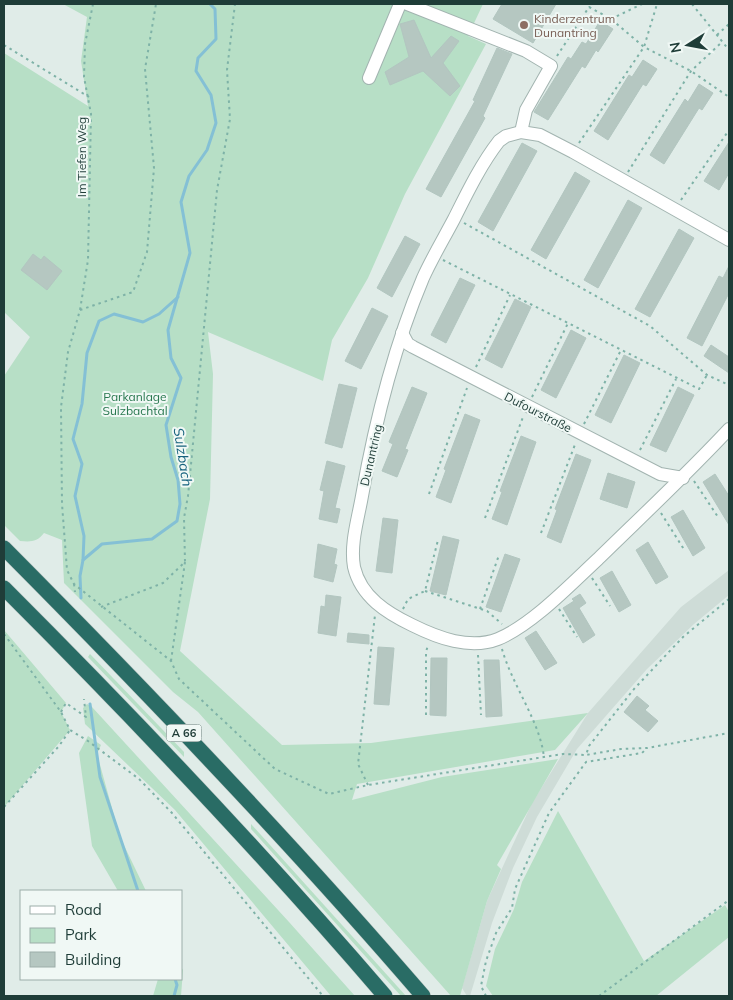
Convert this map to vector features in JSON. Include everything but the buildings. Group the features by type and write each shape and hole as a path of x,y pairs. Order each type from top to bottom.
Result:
{"highway":[{"name":"A 66","path":"4,548 164,712 358,922 423,996"},
{"name":"A 66","path":"4,588 146,731 385,996"}],"street":[{"path":"369,78 400,4"},
{"path":"407,4 526,51 551,66 526,110 521,132 540,135 573,152 729,240"},
{"name":"Dunantring","path":"521,132 506,136 494,148 434,256 402,333 367,465 354,544 355,568 359,580 378,606 432,634 451,640 478,644 499,639 514,631 553,600 587,569 686,475 729,429"},
{"name":"Dufourstraße","path":"402,333 408,344 413,347 634,461 660,474 686,475"}],"path":[{"name":"Im Tiefen Weg","path":"75,592 74,584 67,570 63,520 62,407 68,352 80,310 88,260 91,170 89,97 84,77 85,44 93,4"},
{"path":"80,310 132,292 146,252 154,168 145,69 156,4"},
{"path":"171,661 185,562 184,518 188,496 216,190 230,119 227,70 235,4"},
{"path":"611,19 642,4"},
{"path":"573,152 644,47 657,4"},
{"path":"692,4 729,50"},
{"path":"551,66 589,7 611,19 644,47 692,71 729,97"},
{"path":"717,35 729,24"},
{"path":"623,180 692,71 722,42"},
{"path":"4,45 89,97"},
{"path":"674,209 729,130"},
{"path":"454,218 650,326 707,375 729,385"},
{"path":"434,256 698,389 707,375"},
{"path":"429,494 471,377 510,294"},
{"path":"485,518 528,406 568,323"},
{"path":"634,461 676,378"},
{"path":"686,475 718,517"},
{"path":"655,504 685,551"},
{"path":"425,591 438,540"},
{"path":"480,609 499,555"},
{"path":"101,607 163,583 185,562"},
{"path":"587,569 610,606"},
{"path":"74,584 171,661 180,679 275,769 329,794 368,785 563,754 586,755 621,748 647,748 729,733"},
{"path":"398,618 408,599 425,591 480,609 514,631"},
{"path":"586,755 589,746 634,689 683,637 729,599"},
{"path":"553,600 577,637"},
{"path":"368,785 358,764 374,618 378,606"},
{"path":"4,634 61,712 70,730 139,779 172,813 323,996"},
{"path":"426,715 426,652 432,634"},
{"path":"499,639 506,662 543,741 544,758"},
{"path":"478,644 481,715"},
{"path":"61,712 66,703 86,717 84,699"},
{"path":"4,807 59,746 70,730"},
{"path":"486,996 481,986 486,961 496,933 512,908 515,889 549,813 586,762 642,753 647,748"},
{"path":"599,996 729,900"}],"shaded area":[{"path":"729,570 729,595 694,624 647,669 577,749 537,817 513,868 492,923 470,996 467,996 462,988 487,901 532,803 588,713 681,607"}],"green space":[{"name":"Parkanlage Sulzbachtal","path":"63,4 483,4 468,36 486,44 405,194 368,278 332,340 323,381 208,332 213,374 210,499 180,651 282,745 371,743 588,713 555,750 357,784 352,800 442,777 558,759 497,865 501,869 487,901 460,996 451,996 198,712 173,692 64,583 62,540 44,533 34,541 20,541 4,525 4,376 30,337 4,312 4,53 88,106 81,61 87,17"},
{"path":"4,630 66,703 61,712 70,730 4,807"},
{"path":"90,654 184,752 184,757 88,657"},
{"path":"87,704 92,707 355,996 331,996 175,810 85,724 83,708"},
{"path":"88,736 101,745 97,754 120,837 146,890 117,890 92,846 79,753"},
{"path":"558,811 644,961 725,905 729,912 729,937 656,996 493,996 486,986 495,949 514,909 522,882"},
{"path":"251,824 406,996 401,996 251,829"},
{"path":"182,968 183,970 181,996 153,996 158,980 182,980"}],"waterway":[{"name":"Sulzbach","path":"81,598 80,576 83,560 102,544 152,539 177,521 180,504 178,480 171,457 166,425 181,378 171,358 168,330 190,253 181,202 189,176 207,150 216,123 211,95 196,71 198,58 216,39 215,9 210,4"},
{"name":"Sulzbach","path":"83,560 84,536 75,496 82,464 73,439 82,404 87,353 99,321 114,314 143,322 159,314 178,297"},
{"name":"Sulzbach","path":"90,704 100,777 138,890"},
{"name":"Sulzbach","path":"174,996 177,985 175,980"}],"place":[{"name":"Kinderzentrum Dunantring","path":"524,25"}]}
